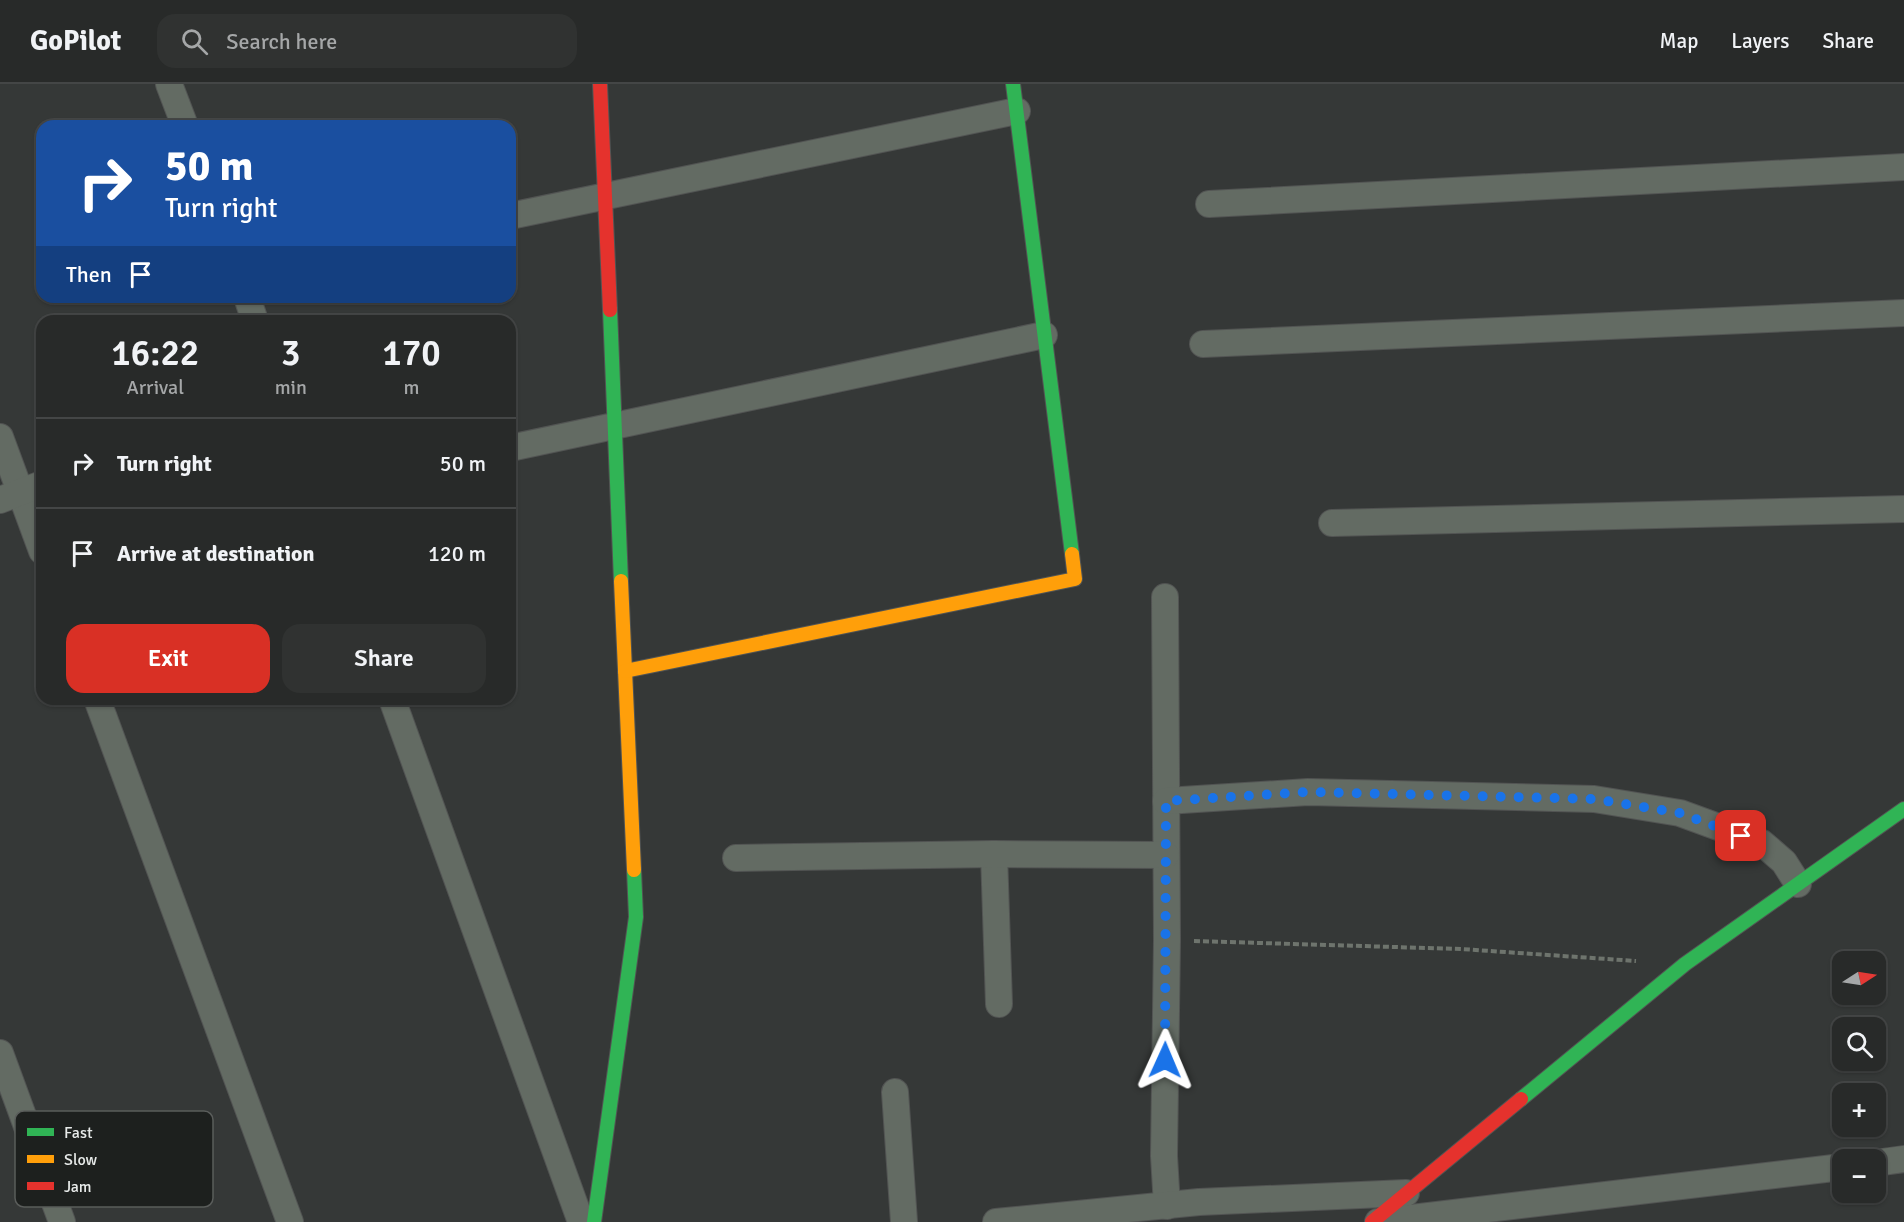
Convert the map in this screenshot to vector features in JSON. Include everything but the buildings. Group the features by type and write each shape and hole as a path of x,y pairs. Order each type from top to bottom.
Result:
{"street":[{"path":"169,84 182,120"},
{"path":"594,1222 636,917 600,84"},
{"path":"625,671 1075,579 1013,84"},
{"path":"516,215 1017,111"},
{"path":"1209,204 1904,167"},
{"path":"1203,344 1904,313"},
{"path":"516,447 1044,335"},
{"path":"0,437 36,534"},
{"path":"1332,523 1904,509"},
{"path":"1165,597 1167,940 1164,1156 1167,1206"},
{"path":"99,705 290,1222"},
{"path":"394,705 581,1222"},
{"path":"1166,801 1308,792 1594,799 1680,813 1762,843 1784,862 1798,884"},
{"path":"1372,1222 1685,964 1904,809"},
{"path":"736,858 994,854 1166,855"},
{"path":"994,854 999,1004"},
{"path":"0,1053 21,1111"},
{"path":"895,1092 904,1222"},
{"path":"1886,1161 1904,1159"},
{"path":"1378,1222 1832,1168"},
{"path":"996,1222 1167,1206 1204,1212 1406,1193"},
{"path":"56,1207 62,1222"}],"path":[{"path":"1167,940 1461,949 1638,961"}],"traffic: fast":[{"path":"1013,84 1072,554"},
{"path":"610,310 621,581"},
{"path":"1521,1099 1685,964 1904,809"},
{"path":"594,1222 636,917 634,870"}],"traffic: slow":[{"path":"625,671 1075,579 1072,554"},
{"path":"621,581 634,870"}],"traffic: jam":[{"path":"600,84 610,310"},
{"path":"1372,1222 1521,1099"}],"route":[{"path":"1165,1060 1166,801 1308,792 1594,799 1680,813 1741,836"}]}
